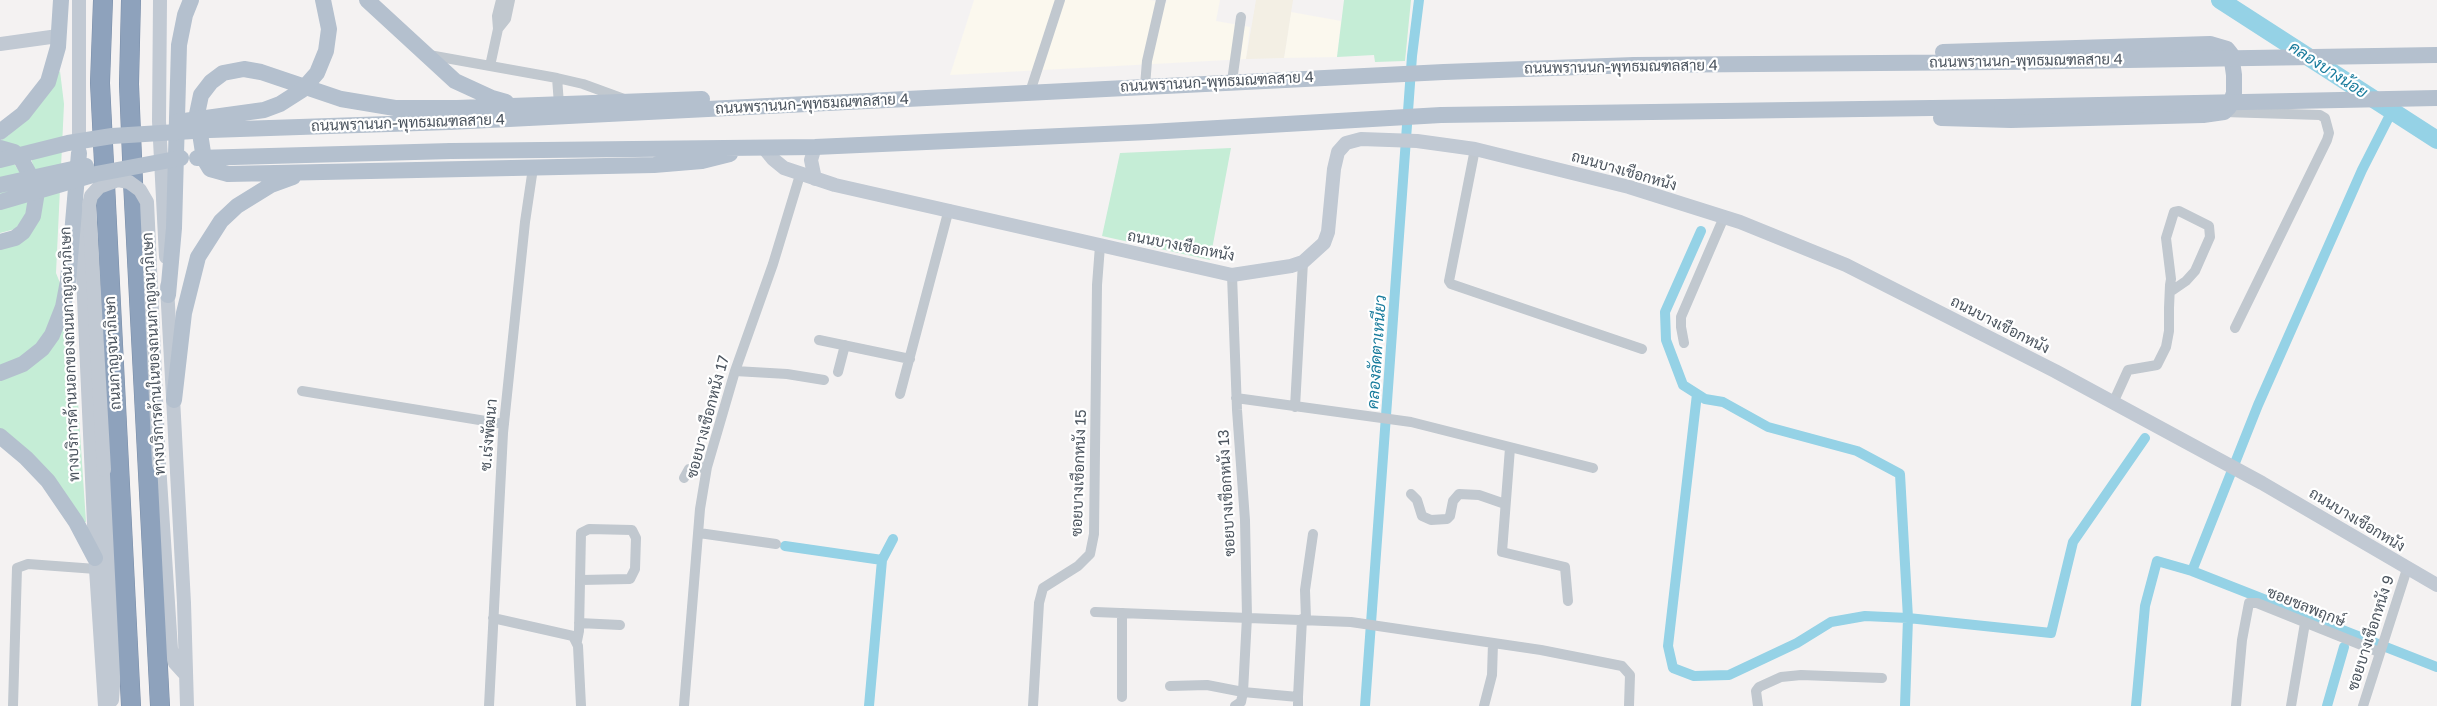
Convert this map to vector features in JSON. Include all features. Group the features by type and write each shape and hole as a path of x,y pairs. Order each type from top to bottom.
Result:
{"highway":[{"name":"ถนนกาญจนาภิเษก","path":"103,0 100,83 130,706"},
{"name":"ถนนกาญจนาภิเษก","path":"131,0 129,84 160,706"}],"main road":[{"path":"0,132 32,104 48,82 56,58 61,0"},
{"name":"ทางบริการด้านนอกของถนนกาญจนาภิเษก","path":"79,0 79,152 96,564 105,706"},
{"name":"ทางบริการด้านในของถนนกาญจนาภิเษก","path":"160,0 159,121 174,400 178,521 184,603 187,706"},
{"path":"168,295 174,228 179,44 185,15 191,0"},
{"path":"112,136 171,123 246,114 264,110 292,97 310,82 324,57 329,29 327,10 323,0"},
{"path":"368,1 455,81 511,104 532,106"},
{"path":"0,44 58,36"},
{"path":"1810,109 1864,116 2011,120 2203,115 2224,112 2229,107 2234,93 2231,54 2227,49 2210,44 2038,47 1910,53 1859,62"},
{"name":"ถนนพรานนก-พุทธมณฑลสาย 4","path":"0,160 68,143 112,136 201,130 450,122 873,102 1232,81 1634,65 2003,62 2437,55"},
{"path":"743,148 718,158 680,163 228,174 210,169 202,154 197,114 205,88 223,73 244,69 261,72 341,99 411,110 782,97 873,102"},
{"name":"ถนนพรานนก-พุทธมณฑลสาย 4","path":"0,186 90,166 147,159 451,151 815,147 1149,132 1441,115 2002,107 2437,98"},
{"name":"ถนนบางเชือกหนัง","path":"764,148 779,164 800,175 1100,246 1232,275 1291,266 1303,262 1324,243 1328,232 1334,169 1338,152 1346,143 1361,139 1417,142 1476,150 1629,187 1724,217 1846,265 2113,402 2252,478 2437,585"},
{"path":"815,147 811,160 815,179"},
{"path":"0,148 14,152 21,159 32,179 36,198 33,216 23,232 15,238 0,242"},
{"path":"0,373 23,364 42,349 52,335 63,308 68,281 79,152"},
{"path":"0,193 63,177 181,158"},
{"path":"0,202 71,180 120,169"},
{"path":"174,400 184,313 198,257 209,237 221,221 254,194 287,179 322,171"},
{"path":"112,706 114,672 96,294 89,205 91,196 99,186 118,180 129,182 140,190 145,197 148,208 158,464 171,649 175,663 185,674"},
{"path":"0,436 26,458 48,481 76,522 96,564"}],"street":[{"path":"490,66 498,29 497,16 501,0"},
{"path":"498,29 506,19 510,0"},
{"path":"1030,92 1060,0"},
{"path":"1145,86 1147,61 1161,0"},
{"path":"1232,81 1241,17"},
{"path":"425,54 557,78 583,84 630,101"},
{"path":"557,78 559,104"},
{"path":"2224,112 2320,115 2325,118 2329,133 2328,140 2235,328"},
{"path":"1476,150 1449,281 1450,284 1642,349"},
{"name":"ซ.เร่งพัฒนา","path":"489,706 504,424 525,222 533,168"},
{"name":"ซอยบางเชือกหนัง 17","path":"684,706 699,534 707,468 735,371 773,264 800,175"},
{"path":"900,394 949,209"},
{"path":"2113,402 2128,370 2154,366 2160,362 2169,331 2170,292 2171,279 2166,238 2174,212 2179,211 2209,226 2210,237 2194,271 2186,280 2170,292"},
{"path":"1684,343 1681,327 1682,317 1724,217"},
{"name":"ซอยบางเชือกหนัง 15","path":"1032,706 1039,603 1043,588 1078,566 1090,554 1094,534 1096,295 1100,246"},
{"path":"1295,407 1303,262"},
{"name":"ซอยบางเชือกหนัง 13","path":"1232,275 1236,398 1245,520 1247,617 1244,692"},
{"path":"819,340 910,359"},
{"path":"838,372 845,345"},
{"path":"735,371 787,374 824,380"},
{"path":"302,391 504,424"},
{"path":"1236,398 1392,418 1445,429 1510,448 1593,468"},
{"path":"1510,448 1502,552 1565,567 1568,600"},
{"path":"684,478 689,469 707,468"},
{"path":"1411,494 1417,500 1422,516 1431,520 1447,519 1450,516 1453,501 1459,494 1479,495 1505,504"},
{"path":"581,580 630,579 635,569 636,538 632,530 583,531 581,539 581,580 577,641 581,706"},
{"path":"699,534 776,544"},
{"path":"1170,686 1207,686 1298,702 1305,590 1313,534"},
{"path":"13,706 18,568 28,564 96,564"},
{"name":"ซอยบางเชือกหนัง 9","path":"2363,706 2407,569"},
{"name":"ซอยชลพฤกษ์","path":"2236,706 2242,640 2249,603 2257,603 2305,623 2382,646"},
{"path":"1095,612 1304,619 1362,623 1566,654 1622,666 1630,675 1629,706"},
{"path":"1122,613 1122,697"},
{"path":"493,618 570,635 577,641"},
{"path":"579,623 620,625"},
{"path":"2291,706 2305,623"},
{"path":"1493,643 1492,675 1486,701 1496,706"},
{"path":"1758,706 1756,691 1759,687 1781,677 1801,674 1882,678"},
{"path":"1235,706 1240,702 1244,692"}],"shaded area":[{"path":"974,0 1150,0 1166,3 1167,0 1220,0 1216,21 1250,27 1246,59 950,75"},
{"path":"1291,12 1341,21 1337,57 1284,58"}],"green space":[{"path":"1344,0 1411,0 1405,61 1375,62 1374,55 1337,57"},
{"path":"60,71 64,104 56,273 72,313 86,522 82,522 0,430 0,245 21,238 39,187 31,158 0,141 9,135 36,106"},
{"path":"1231,148 1210,260 1102,236 1120,153"},
{"path":"0,158 13,162 26,182 28,215 15,229 0,233"}],"sand":[{"path":"1256,0 1293,0 1284,58 1246,59"}],"waterway":[{"name":"คลองลัดตาเหนียว","path":"1365,706 1412,56 1419,0"},
{"name":"คลองบางน้อย","path":"2220,0 2437,140"},
{"path":"2136,706 2145,606 2157,561 2192,571 2258,405 2362,170 2392,111"},
{"path":"1701,231 1665,312 1666,340 1683,385 1705,399 1723,402 1768,427 1857,451 1900,474 1908,618 1905,706"},
{"path":"1697,394 1668,646 1673,668 1694,676 1729,675 1797,643 1831,622 1865,616 1908,618 2051,633 2073,542 2145,438"},
{"path":"869,706 882,560 893,539"},
{"path":"785,546 882,560"},
{"path":"2192,571 2437,667"},
{"path":"2327,706 2344,647"}]}
